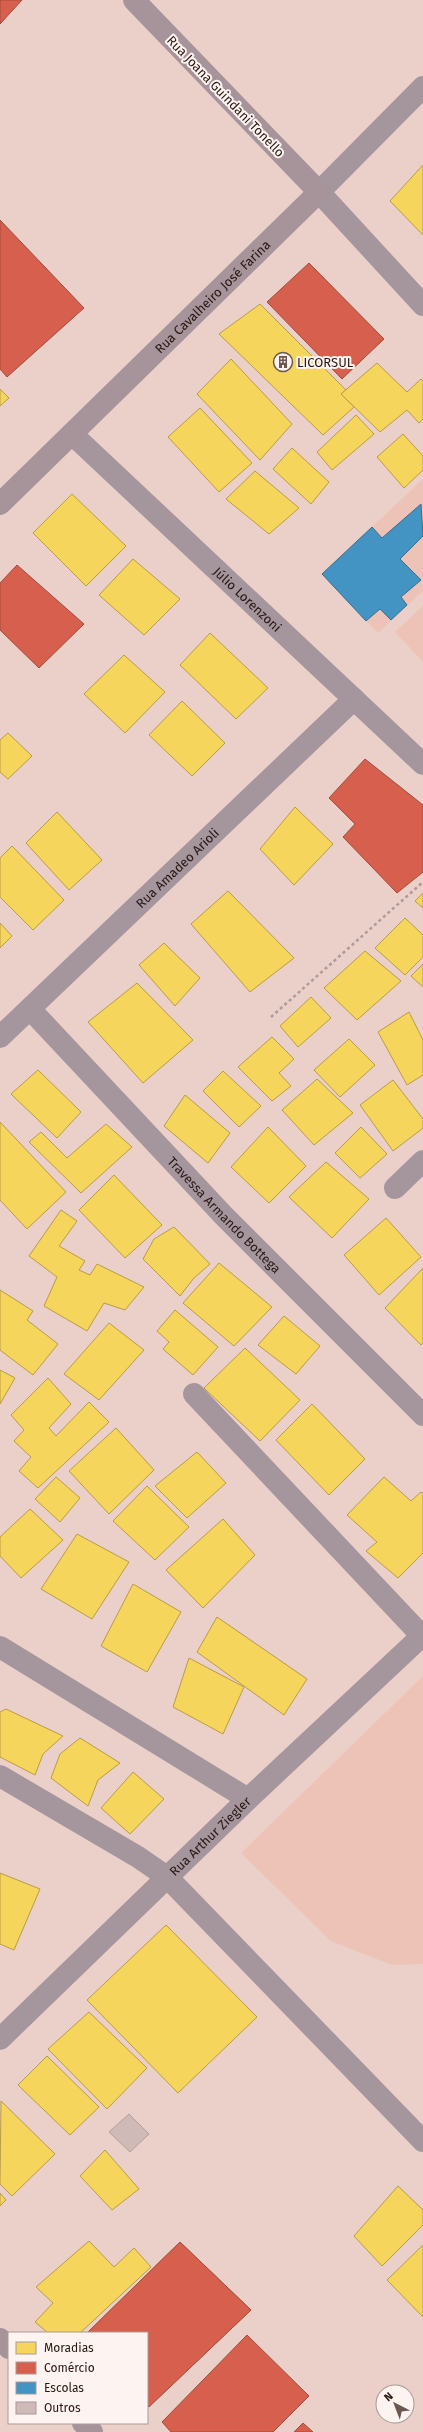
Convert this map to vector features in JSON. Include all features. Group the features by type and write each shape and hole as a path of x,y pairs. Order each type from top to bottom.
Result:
{"main road":[{"name":"Rua Joana Guindani Tonello","path":"134,0 319,192"},
{"name":"Rua Cavalheiro José Farina","path":"0,504 319,192"},
{"path":"0,2339 8,2347"},
{"path":"84,2424 92,2432"}],"street":[{"name":"Rua Cavalheiro José Farina","path":"319,192 423,87"},
{"path":"319,192 423,305"},
{"name":"Júlio Lorenzoni","path":"72,434 423,764"},
{"name":"Rua Amadeo Arioli","path":"0,1037 354,699"},
{"name":"Travessa Armando Bottega","path":"30,1009 224,1216 423,1415"},
{"path":"394,1188 423,1161"},
{"path":"194,1394 422,1636"},
{"name":"Rua Arthur Ziegler","path":"0,2039 248,1799 422,1636"},
{"path":"0,1647 248,1799"},
{"path":"0,1776 138,1857 167,1877 423,2141"}],"path":[{"path":"271,1017 423,882"}],"shaded area":[{"path":"423,479 423,591 378,633 322,574"},
{"path":"423,606 423,662 395,632"},
{"path":"423,1676 423,1964 392,1965 331,1941 241,1853"}],"building: Moradias":[{"path":"423,165 423,235 390,201"},
{"name":"LICORSUL","path":"260,304 346,390 341,394 354,407 323,435 219,334"},
{"path":"231,359 292,424 260,460 197,394"},
{"path":"377,363 407,392 421,379 423,381 423,419 419,423 407,410 380,432 341,394"},
{"path":"0,389 9,398 0,406"},
{"path":"200,408 252,463 219,492 168,437"},
{"path":"356,415 374,434 332,470 317,452"},
{"path":"403,434 423,456 423,470 404,488 377,457"},
{"path":"292,448 329,482 311,504 273,469"},
{"path":"255,471 299,508 269,534 226,499"},
{"path":"72,494 126,546 86,586 33,533"},
{"path":"133,559 180,599 144,635 99,595"},
{"path":"210,633 268,688 236,719 180,665"},
{"path":"124,655 165,692 125,733 84,694"},
{"path":"182,701 225,743 192,776 149,735"},
{"path":"8,733 32,756 8,779 0,772 0,740"},
{"path":"295,807 333,844 294,885 260,849"},
{"path":"57,812 102,860 69,890 26,843"},
{"path":"12,846 64,900 33,930 0,897 0,858"},
{"path":"228,891 294,958 250,992 191,924"},
{"path":"423,893 423,908 415,901"},
{"path":"405,918 423,935 423,957 405,975 375,948"},
{"path":"0,923 12,936 0,948"},
{"path":"164,943 200,978 175,1006 139,965"},
{"path":"365,951 401,981 357,1020 324,988"},
{"path":"423,964 423,987 411,976"},
{"path":"137,983 193,1040 143,1083 88,1022"},
{"path":"311,997 331,1018 298,1047 280,1026"},
{"path":"409,1012 423,1040 423,1075 407,1085 378,1032"},
{"path":"272,1037 294,1059 279,1073 291,1086 272,1101 238,1067"},
{"path":"349,1039 375,1065 340,1097 314,1070"},
{"path":"38,1070 81,1112 57,1138 11,1094"},
{"path":"223,1071 261,1106 239,1127 203,1091"},
{"path":"317,1079 353,1113 314,1145 282,1110"},
{"path":"393,1080 423,1119 423,1128 393,1151 360,1105"},
{"path":"185,1095 230,1133 208,1163 164,1126"},
{"path":"0,1122 66,1192 27,1229 0,1200"},
{"path":"106,1124 132,1147 81,1193 29,1142 41,1132 67,1158"},
{"path":"268,1127 306,1166 269,1203 231,1167"},
{"path":"361,1127 387,1154 360,1178 335,1153"},
{"path":"326,1162 369,1199 332,1238 289,1197"},
{"path":"114,1175 162,1225 125,1258 79,1210"},
{"path":"61,1210 77,1221 59,1246 85,1261 79,1270 90,1275 97,1264 144,1287 125,1310 104,1303 87,1331 44,1306 57,1277 29,1256"},
{"path":"386,1218 421,1257 379,1295 344,1255"},
{"path":"174,1227 210,1264 194,1278 180,1296 143,1259 154,1239"},
{"path":"219,1263 272,1307 234,1346 183,1303"},
{"path":"423,1268 423,1343 421,1345 385,1308"},
{"path":"0,1290 33,1311 27,1320 58,1344 33,1375 0,1350"},
{"path":"175,1310 218,1347 193,1375 163,1349 169,1342 157,1331"},
{"path":"284,1316 320,1346 296,1374 258,1345"},
{"path":"109,1323 144,1350 99,1400 64,1374"},
{"path":"245,1348 300,1400 260,1441 204,1388"},
{"path":"0,1370 15,1378 0,1404"},
{"path":"48,1378 71,1404 49,1428 56,1436 89,1402 109,1422 38,1488 19,1471 31,1457 14,1441 24,1430 11,1415"},
{"path":"312,1404 365,1459 329,1495 276,1440"},
{"path":"116,1428 154,1470 109,1514 69,1471"},
{"path":"197,1452 226,1483 187,1518 155,1486"},
{"path":"56,1477 80,1498 60,1522 35,1499"},
{"path":"384,1477 411,1501 421,1492 423,1493 423,1553 398,1578 366,1551 377,1542 347,1515"},
{"path":"147,1486 189,1527 155,1560 113,1521"},
{"path":"30,1509 63,1540 21,1578 0,1556 0,1537"},
{"path":"223,1519 255,1555 203,1608 166,1570"},
{"path":"77,1534 129,1562 92,1619 41,1589"},
{"path":"133,1584 181,1612 147,1672 101,1646"},
{"path":"217,1617 307,1679 284,1715 197,1652"},
{"path":"189,1658 244,1687 223,1734 173,1707"},
{"path":"6,1709 63,1736 43,1754 35,1775 0,1757 0,1712"},
{"path":"80,1738 120,1763 98,1780 88,1806 51,1778 60,1754"},
{"path":"133,1772 164,1799 130,1834 101,1808"},
{"path":"0,1873 40,1889 14,1950 0,1944"},
{"path":"166,1925 257,2017 178,2093 87,2000"},
{"path":"89,2012 147,2068 107,2109 48,2049"},
{"path":"47,2056 99,2107 70,2135 18,2085"},
{"path":"1,2101 55,2154 12,2196 0,2184"},
{"path":"105,2150 139,2189 112,2210 80,2176"},
{"path":"398,2186 423,2210 423,2225 382,2266 354,2236"},
{"path":"0,2193 6,2200 0,2206"},
{"path":"89,2241 114,2267 134,2248 151,2267 81,2332 47,2332 35,2322 53,2303 36,2287"},
{"path":"180,2242 251,2310 161,2395 148,2384 148,2332 92,2332 90,2330"},
{"path":"423,2245 423,2317 387,2280"}],"building: Comércio":[{"path":"0,0 22,0 0,24"},
{"path":"0,220 84,308 7,377 0,369"},
{"path":"309,263 384,339 342,379 267,302"},
{"path":"17,565 84,624 39,668 0,630 0,583"},
{"path":"365,759 423,805 423,872 397,893 343,837 355,824 329,798"},
{"path":"180,2242 251,2310 149,2407 148,2332 88,2332"},
{"path":"247,2335 309,2396 273,2432 171,2432 162,2422"},
{"path":"303,2423 313,2432 294,2432"}],"building: Escolas":[{"path":"421,504 423,536 400,559 421,580 401,597 407,605 391,620 380,609 366,621 322,574 372,527 382,538"}],"building: Outros":[{"path":"129,2114 149,2134 130,2152 109,2132"}],"place":[{"name":"LICORSUL","path":"283,362"}]}
